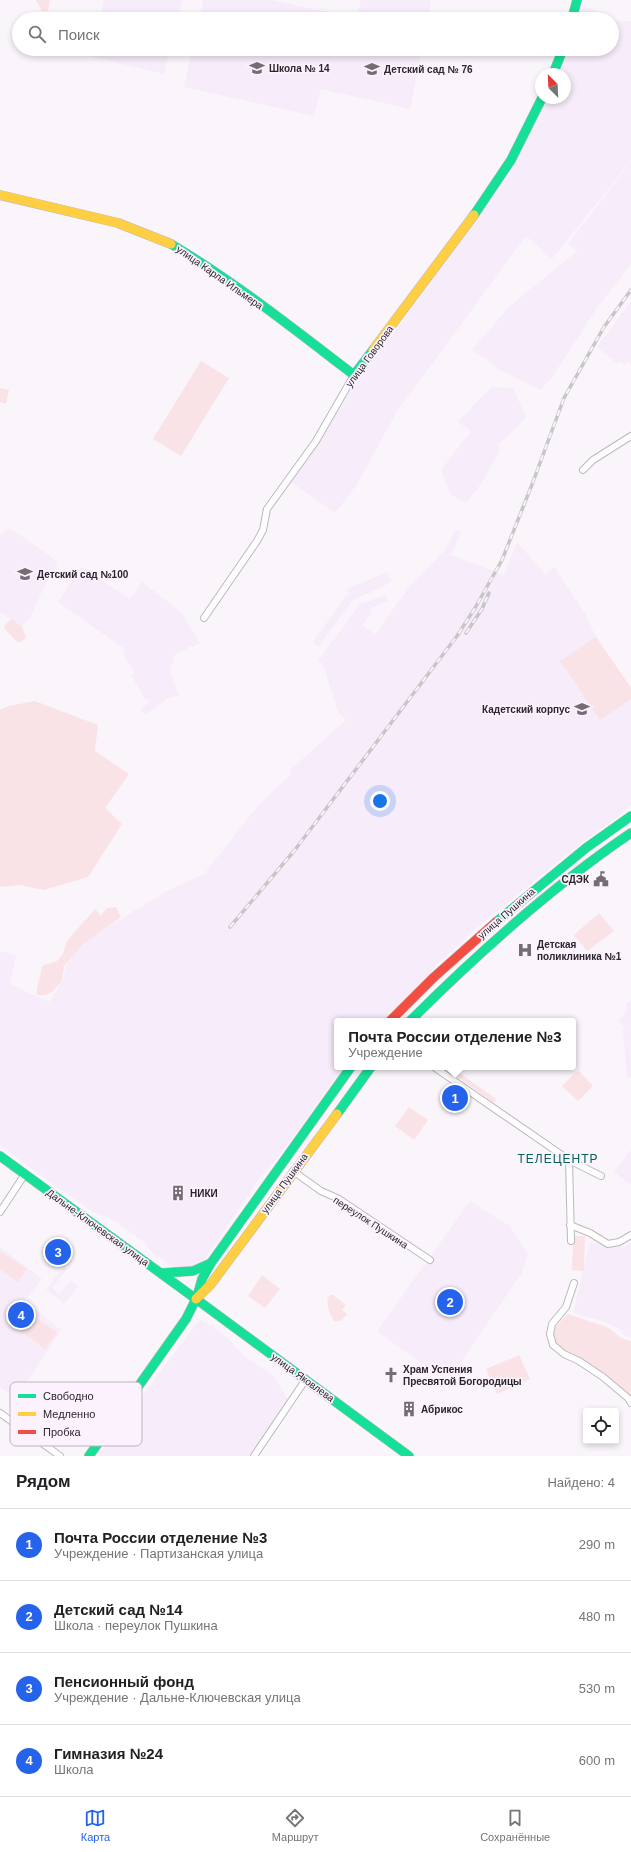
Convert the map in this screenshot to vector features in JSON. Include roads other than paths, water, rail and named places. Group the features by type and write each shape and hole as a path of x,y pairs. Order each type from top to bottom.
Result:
{"main road":[{"path":"574,12 577,0"},
{"path":"556,68 560,56"},
{"name":"улица Говорова","path":"354,375 450,247 506,168 522,140 539,104"},
{"name":"улица Карла Ильмера","path":"0,195 118,223 171,244 196,259 294,329 354,375"},
{"name":"улица Пушкина","path":"393,1018 435,975 494,922 589,845 631,816"},
{"name":"улица Пушкина","path":"413,1018 446,985 504,932 594,858 631,833"},
{"name":"улица Пушкина","path":"142,1382 186,1319 196,1299 202,1279 211,1263 350,1070"},
{"name":"улица Пушкина","path":"196,1299 211,1284 369,1070"},
{"name":"Дальне-Ключевская улица","path":"0,1156 196,1299"},
{"path":"162,1273 191,1272 201,1269 211,1263"},
{"name":"улица Яковлева","path":"196,1299 409,1456"},
{"name":"улица Пушкина","path":"90,1456 97,1446"}],"street":[{"name":"улица Говорова","path":"204,618 257,541 263,530 267,509 316,441 354,375"},
{"path":"583,470 593,460 631,436"},
{"path":"438,1070 569,1160 601,1176"},
{"path":"569,1160 571,1241"},
{"name":"переулок Пушкина","path":"293,1171 324,1193 339,1199 430,1260"},
{"path":"0,1212 26,1174"},
{"path":"570,1225 590,1233 608,1244 620,1242 631,1235"},
{"path":"574,1283 566,1307 552,1324 550,1334 553,1345 564,1354 579,1361 603,1377 628,1398 631,1404"},
{"path":"254,1456 306,1380"},
{"path":"0,1414 10,1421"},
{"path":"48,1446 60,1456"}],"railway":[{"path":"230,927 294,851 457,636 475,608 502,560 564,398 604,327 631,290"},
{"path":"466,633 482,609 489,593"}],"place":[{"name":"Школа № 14","path":"257,68"},
{"name":"Детский сад № 76","path":"372,69"},
{"name":"Детский сад №100","path":"25,574"},
{"name":"Кадетский корпус","path":"582,709"},
{"name":"СДЭК","path":"601,879"},
{"name":"Детская поликлиника №1","path":"525,950"},
{"name":"Почта России отделение №3","path":"455,1098"},
{"name":"НИКИ","path":"178,1193"},
{"name":"Пенсионный фонд","path":"58,1252"},
{"name":"Детский сад №14","path":"450,1302"},
{"name":"Гимназия №24","path":"21,1315"},
{"name":"Храм Успения Пресвятой Богородицы","path":"391,1375"},
{"name":"Абрикос","path":"409,1409"}],"district":[{"name":"ТЕЛЕЦЕНТР","path":"558,1159"}]}
